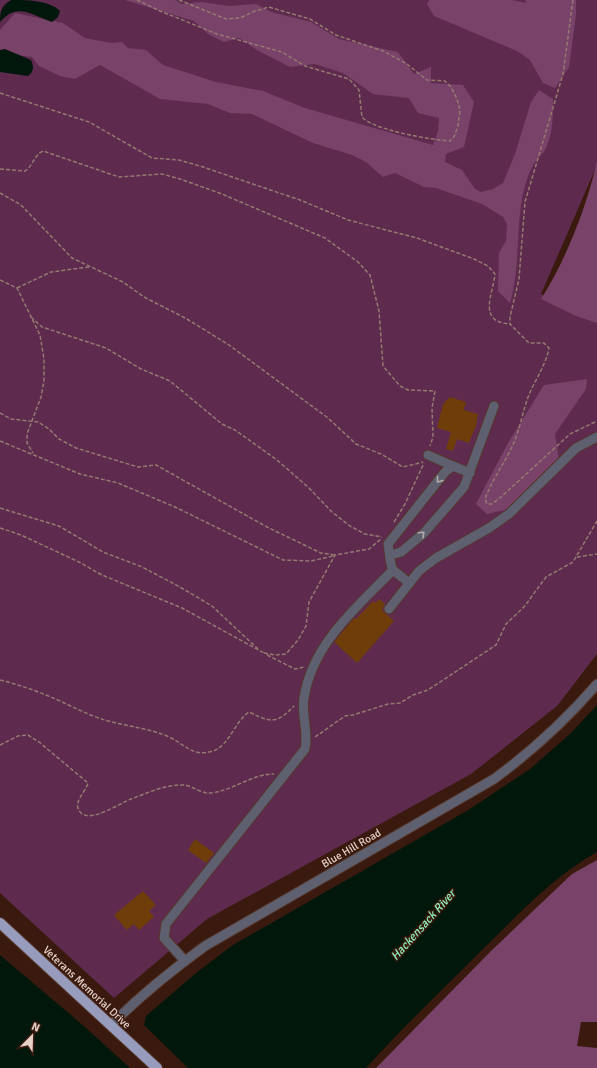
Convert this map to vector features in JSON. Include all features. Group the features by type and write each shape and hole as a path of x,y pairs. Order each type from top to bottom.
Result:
{"main road":[{"name":"Veterans Memorial Drive","path":"0,923 157,1068"}],"street":[{"path":"391,555 401,552 424,533 452,503 464,487 494,406"},
{"path":"388,609 408,582 436,558 489,528 509,514 576,448 597,437"},
{"path":"428,455 470,473"},
{"path":"408,582 392,570 390,563 391,555 388,544 445,472 453,466"},
{"path":"184,961 164,938 166,924 305,749 308,735 303,712 304,696 320,656 331,634 392,570"},
{"name":"Blue Hill Road","path":"111,1025 128,1008 184,961 227,933 494,779 530,752 558,726 597,684"}],"path":[{"path":"137,0 217,34 282,52 305,66 349,79 359,90 362,117 372,124 431,140 450,142 454,138 460,110 457,99 451,87 445,81 427,80 407,64 383,51 336,34 310,19 269,8 255,10 240,18 226,19 179,0"},
{"path":"510,324 510,317 519,279 525,202 563,74 573,0"},
{"path":"0,93 89,122 152,158 179,160 200,166 300,200 348,220 416,238 488,266 495,274 488,310 492,317 504,324 510,324 529,343 544,343 549,348 544,365 528,398 513,446 494,478 485,499 487,504 492,504 501,497 570,434 597,421"},
{"path":"0,169 24,171 31,166 38,153 43,151 119,177 162,174 222,194 326,238 358,262 370,275 379,311 383,366 400,386 408,390 435,391 432,408 432,437 428,455"},
{"path":"0,193 21,205 72,258 123,282 144,297 187,319 229,345 328,418 356,444 381,454 403,466 425,462 405,504 393,523"},
{"path":"17,288 51,272 90,266"},
{"path":"0,280 17,288 40,335 44,359 44,381 41,397 31,421 27,443 34,455"},
{"path":"31,317 42,327 106,348 141,368 170,381 222,424 235,430 277,460 314,492 332,512 350,526 365,534 382,537"},
{"path":"0,413 11,419 38,422 49,429 59,439 76,448 138,468 156,465 164,468 267,527 321,553 335,555"},
{"path":"0,441 80,474 118,483 175,507 283,560 311,561 369,549 386,532"},
{"path":"0,508 59,526 103,552 142,567 180,587 212,606 260,651"},
{"path":"0,528 21,535 80,562 102,574 182,608 295,669 310,664"},
{"path":"577,557 597,554"},
{"path":"264,653 276,655 286,654 298,640 306,626 309,602 335,555"},
{"path":"0,680 45,694 98,718 167,736 184,745 192,752 203,754 215,751 243,716 249,712 266,720 277,719 288,712 296,704"}],"shaded area":[{"path":"0,0 597,0 597,165 541,294 597,314 597,654 557,706 471,774 207,919 114,998 0,893"},
{"path":"125,0 175,0 182,4 201,2 229,6 256,4 271,12 311,22 339,39 398,52 414,74 431,67 431,83 463,85 474,102 464,147 446,154 445,162 462,170 475,189 481,192 493,189 503,183 515,154 531,102 539,90 553,99 553,118 550,138 545,150 530,170 523,196 520,212 517,264 510,303 498,291 499,253 506,241 507,224 503,217 482,204 436,188 424,187 395,173 383,177 366,162 352,155 313,143 252,114 230,113 208,104 160,99 100,65 75,79 60,76 39,66 32,57 0,53 0,30 15,13 63,23 85,38 111,43 122,42 128,48 146,50 163,65 216,82 263,91 305,108 433,145 438,131 439,118 418,113 409,98 373,94 343,73 315,64 290,67 257,50 239,38 224,42 208,34 194,21"},
{"path":"429,0 512,0 525,3 526,0 576,0 576,15 569,67 555,88 543,83 530,60 517,51 434,16 427,4"},
{"path":"597,161 597,323 576,316 541,299 559,267 575,232 588,196"},
{"path":"587,379 586,389 555,434 559,459 509,509 487,514 476,504 508,443 544,385"},
{"path":"597,860 597,1022 581,1022 577,1046 597,1048 597,1068 376,1068 491,951 572,874"}],"water":[{"path":"11,0 44,3 55,7 60,11 58,17 52,22 19,11 7,16 0,22 2,9 5,4"},
{"path":"5,49 31,60 33,69 28,76 0,72 0,50"},
{"name":"Hackensack River","path":"597,705 597,852 565,873 535,898 394,1038 366,1068 188,1068 144,1025 146,1016 196,973 233,945 470,809 530,769 571,733"},
{"path":"0,955 85,1027 130,1068 0,1068"}],"building":[{"path":"450,397 466,402 464,410 478,414 476,426 469,443 457,439 453,451 446,449 451,432 437,428 443,404"},
{"path":"379,599 385,604 382,610 394,621 357,663 334,642 354,618 356,619 373,601 375,603"},
{"path":"195,839 214,853 206,863 188,850"},
{"path":"143,891 156,905 149,911 154,917 139,930 134,924 127,930 114,915"}]}
